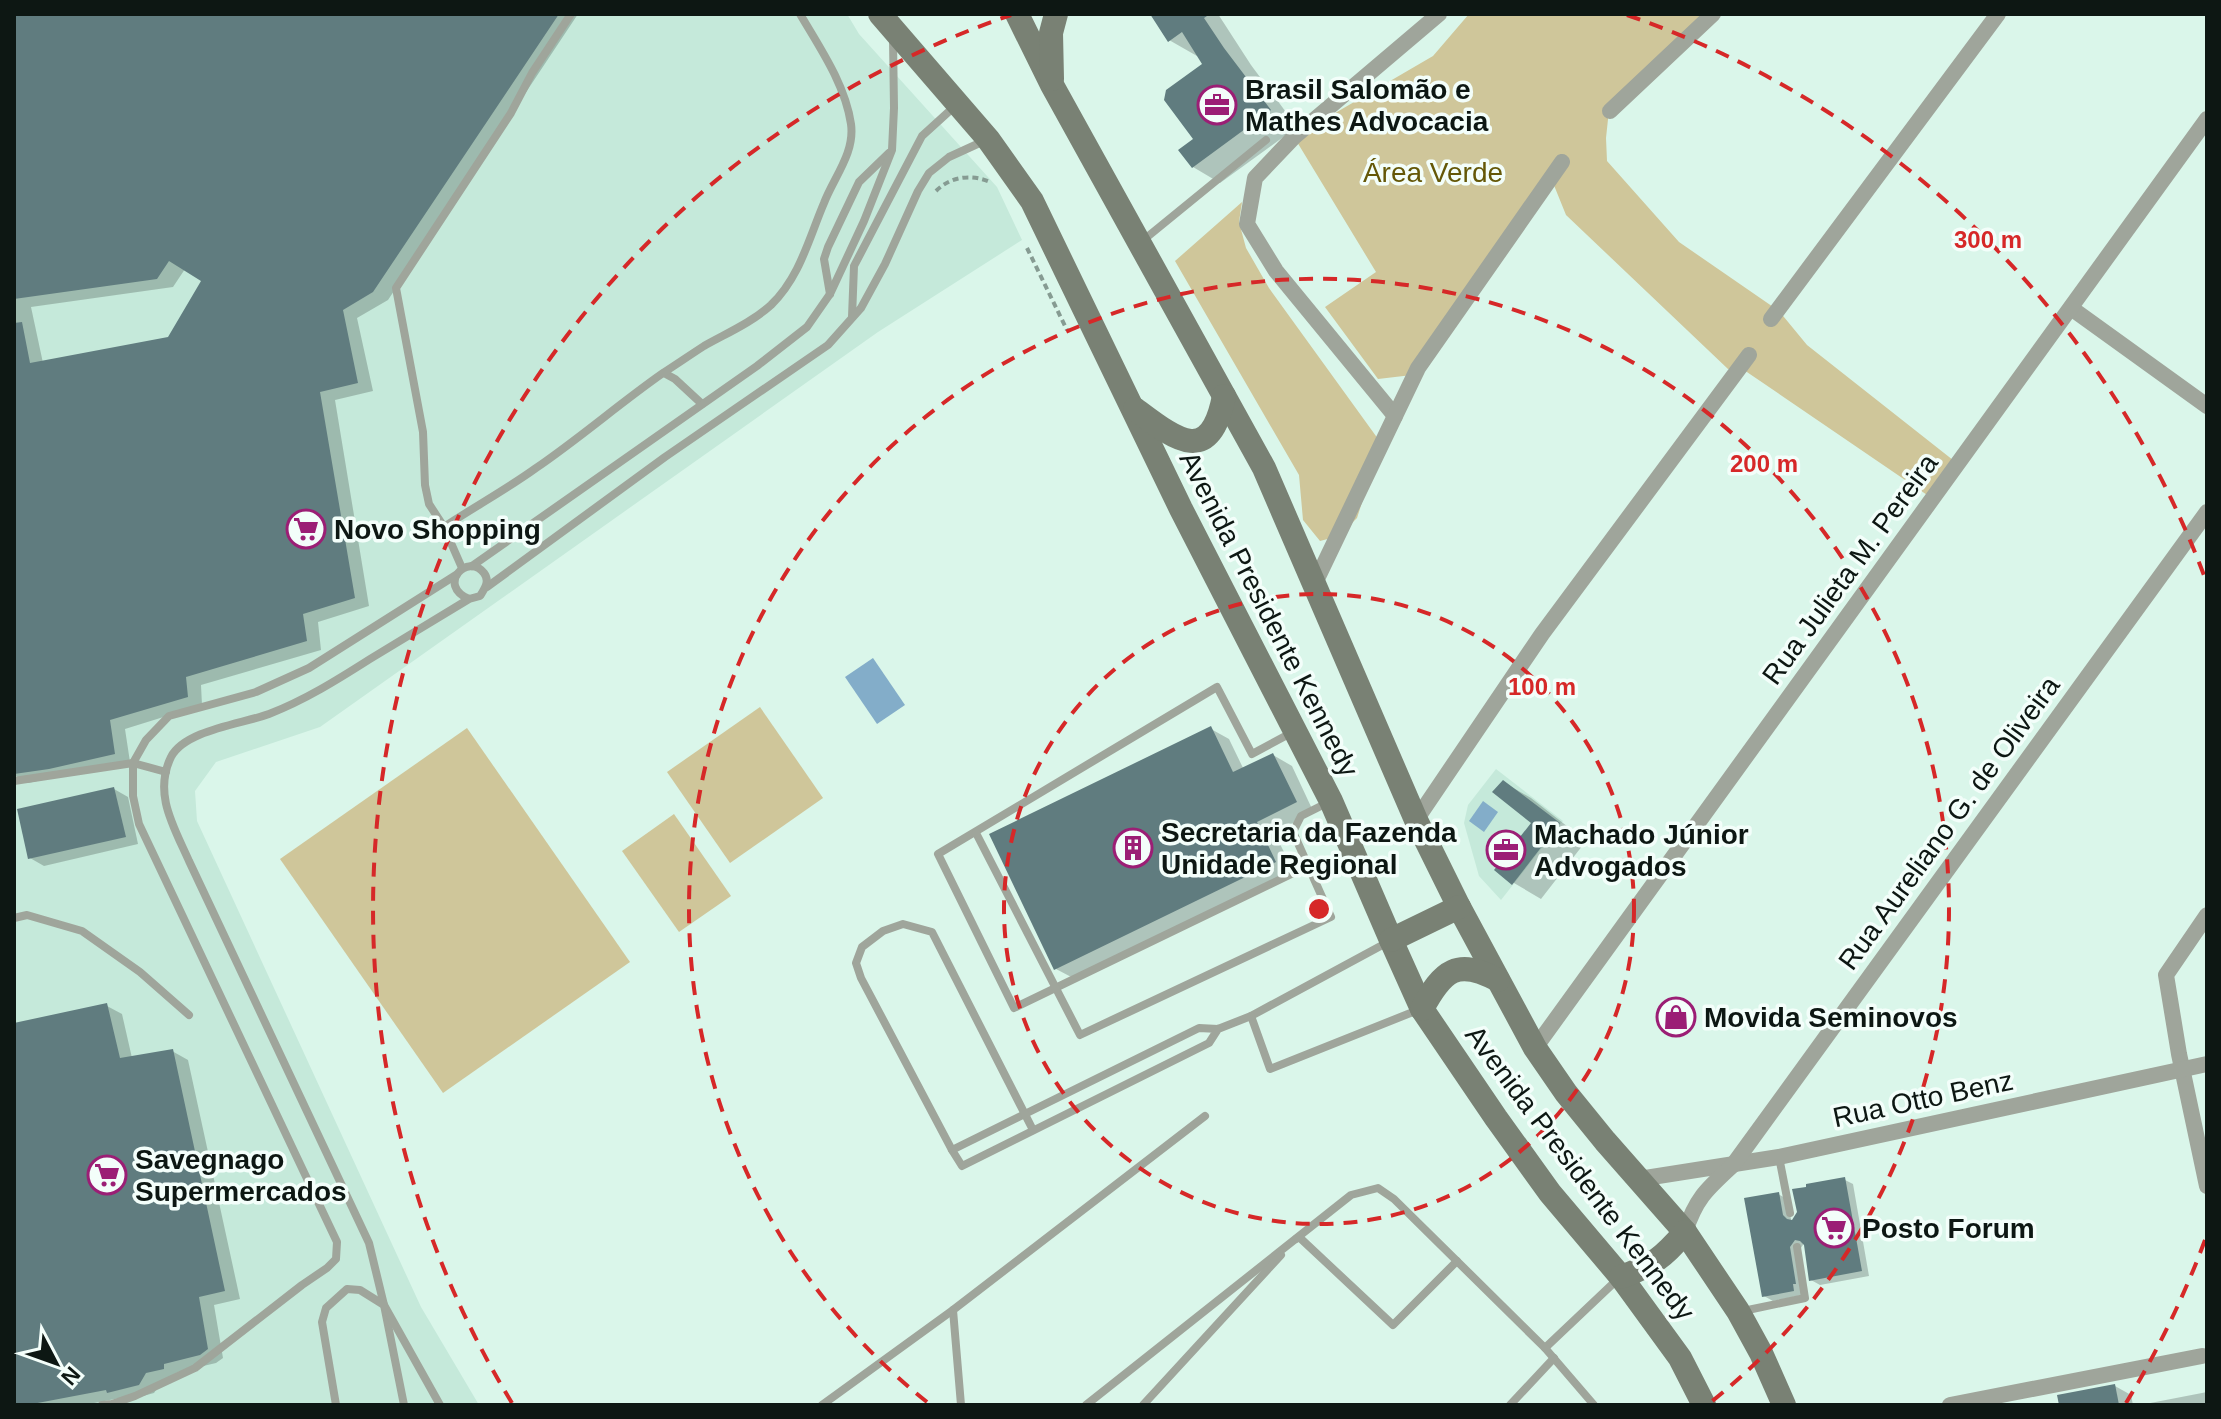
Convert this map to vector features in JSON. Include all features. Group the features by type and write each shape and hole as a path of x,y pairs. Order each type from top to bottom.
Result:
{"main road":[{"name":"Avenida Presidente Kennedy","path":"1017,14 1052,85 1264,468 1416,820 1535,1048 1595,1129 1685,1232 1738,1311 1784,1405"},
{"path":"1052,85 1051,33 1056,14"},
{"name":"Avenida Presidente Kennedy","path":"887,22 988,139 1032,201 1129,405 1331,801 1422,1009 1550,1193 1621,1277 1680,1358 1704,1405"},
{"path":"1129,405 1168,434 1194,442 1203,439 1221,415 1224,396"},
{"path":"1391,940 1459,907"},
{"path":"1422,1009 1441,979 1456,969 1472,968 1498,980"},
{"path":"1621,1277 1649,1266 1668,1252 1685,1232"}],"street":[{"path":"1395,416 1276,271 1247,224 1255,178 1294,137 1439,14"},
{"path":"1610,111 1713,14"},
{"path":"1771,319 1998,14"},
{"name":"Rua Julieta M. Pereira","path":"1535,1048 2207,119"},
{"path":"1315,583 1418,368 1562,162"},
{"path":"2071,308 2207,406"},
{"path":"1416,820 1542,634 1749,355"},
{"name":"Rua Aureliano G. de Oliveira","path":"1733,1165 2207,512"},
{"path":"2207,915 2166,975 2207,1186"},
{"name":"Rua Otto Benz","path":"1733,1165 2207,1064"},
{"path":"1639,1179 1733,1165"},
{"path":"1685,1232 1692,1210 1703,1193 1733,1165"},
{"path":"1950,1405 2202,1356"}],"lane":[{"path":"463,569 444,527 429,504 425,485 423,432 396,288 511,113 532,73 571,14"},
{"path":"444,527 536,469 664,373 751,321 772,304 790,281 848,153 851,125 844,98 827,59 800,14"},
{"path":"102,1405 135,1396 195,1368 336,1259 337,1242 139,824 133,796 133,763 146,740 169,716 256,692 309,668 463,569 757,366 807,327 830,294 892,150 894,108 887,22"},
{"path":"852,318 854,266 922,136 957,104"},
{"path":"404,1405 369,1243 165,805 166,772 172,755 192,737 266,715 309,697 469,599 480,596 487,587 665,457 828,345 861,308 929,173 949,157 988,139"},
{"path":"1140,243 1266,140"},
{"path":"830,294 824,259 828,247 859,182 892,150"},
{"path":"664,373 702,404"},
{"path":"463,569 481,569 487,577 487,587"},
{"path":"463,569 454,586 459,595 469,599"},
{"path":"1296,730 1252,754 1217,687 938,854 1014,1008 1308,866"},
{"path":"14,781 133,763 166,772"},
{"path":"976,833 1080,1035 1331,917 1293,832 1301,816 1331,801"},
{"path":"14,918 27,915 82,931 140,972 189,1015"},
{"path":"1033,1130 932,932 903,924 883,931 862,947 856,963 861,978 962,1166 1209,1043 1218,1029"},
{"path":"952,1150 1199,1028 1218,1029 1251,1016 1391,940"},
{"path":"1251,1016 1270,1069 1422,1009"},
{"path":"822,1405 953,1310 1205,1116"},
{"path":"1779,1157 1790,1213"},
{"path":"1086,1405 1351,1195 1378,1188 1394,1199 1545,1348 1592,1404"},
{"path":"1299,1237 1393,1325 1457,1261"},
{"path":"1143,1405 1299,1237"},
{"path":"1738,1311 1805,1298 1797,1247"},
{"path":"1545,1348 1621,1277"},
{"path":"336,1405 322,1322 326,1308 347,1289 360,1290 384,1305 440,1405"},
{"path":"953,1310 961,1405"},
{"path":"1510,1405 1554,1358"}],"path":[{"path":"918,191 931,197 943,184 964,177 979,177 993,184"},
{"path":"1026,245 1073,342"}],"shaded area":[{"name":"Novo Shopping","path":"14,14 847,14 859,34 997,187 1022,240 878,332 320,727 216,762 195,791 197,821 421,1307 479,1405 14,1405"},
{"name":"Machado Júnior Advogados","path":"1496,769 1563,821 1501,900 1479,876 1464,823 1468,805"}],"green space":[{"name":"Área Verde","path":"1469,14 1713,14 1609,110 1607,161 1679,242 1779,311 1807,345 1958,464 1933,499 1741,368 1728,369 1566,215 1549,173 1412,375 1378,379 1325,307 1376,272 1294,137 1433,56"},
{"path":"1242,202 1239,222 1246,248 1269,288 1381,443 1357,518 1339,536 1320,541 1303,520 1299,475 1175,261"},
{"path":"760,707 823,798 730,863 667,772"},
{"path":"467,728 630,962 443,1093 280,859"},
{"path":"674,814 731,896 679,932 622,851"}],"water":[{"path":"873,658 905,705 877,724 845,677"},
{"path":"1483,801 1498,812 1484,832 1469,821"}],"building":[{"path":"14,14 559,14 373,292 343,310 358,383 320,392 355,598 303,614 307,641 186,677 188,697 110,720 115,754 14,774 14,323 22,322 30,363 168,337 201,281 169,261 157,279 14,299"},
{"name":"Brasil Salomão e Mathes Advocacia","path":"1150,14 1210,14 1204,18 1271,110 1192,168 1178,150 1193,139 1164,100 1166,90 1202,64 1182,32 1168,42"},
{"name":"Secretaria da Fazenda Unidade Regional","path":"1211,726 1233,772 1273,753 1297,802 1257,822 1276,862 1054,970 989,834"},
{"path":"1503,780 1560,823 1512,885 1494,870 1531,823 1492,792"},
{"path":"114,787 126,837 28,859 17,809"},
{"name":"Savegnago Supermercados","path":"107,1003 120,1058 173,1049 225,1291 199,1297 208,1349 200,1355 164,1364 164,1369 146,1373 139,1385 107,1393 106,1390 14,1405 14,1023"},
{"path":"1845,1177 1862,1271 1809,1281 1804,1245 1795,1240 1790,1247 1796,1284 1793,1284 1794,1291 1762,1297 1744,1198 1779,1192 1783,1215 1792,1220 1797,1212 1792,1189"},
{"path":"2115,1384 2119,1405 2059,1405 2057,1395"}],"place":[{"name":"Brasil Salomão e Mathes Advocacia","path":"1217,105"},
{"name":"Novo Shopping","path":"306,529"},
{"name":"Secretaria da Fazenda Unidade Regional","path":"1133,848"},
{"name":"Machado Júnior Advogados","path":"1506,850"},
{"name":"Movida Seminovos","path":"1676,1017"},
{"name":"Savegnago Supermercados","path":"107,1175"},
{"name":"Posto Forum","path":"1834,1228"}]}
